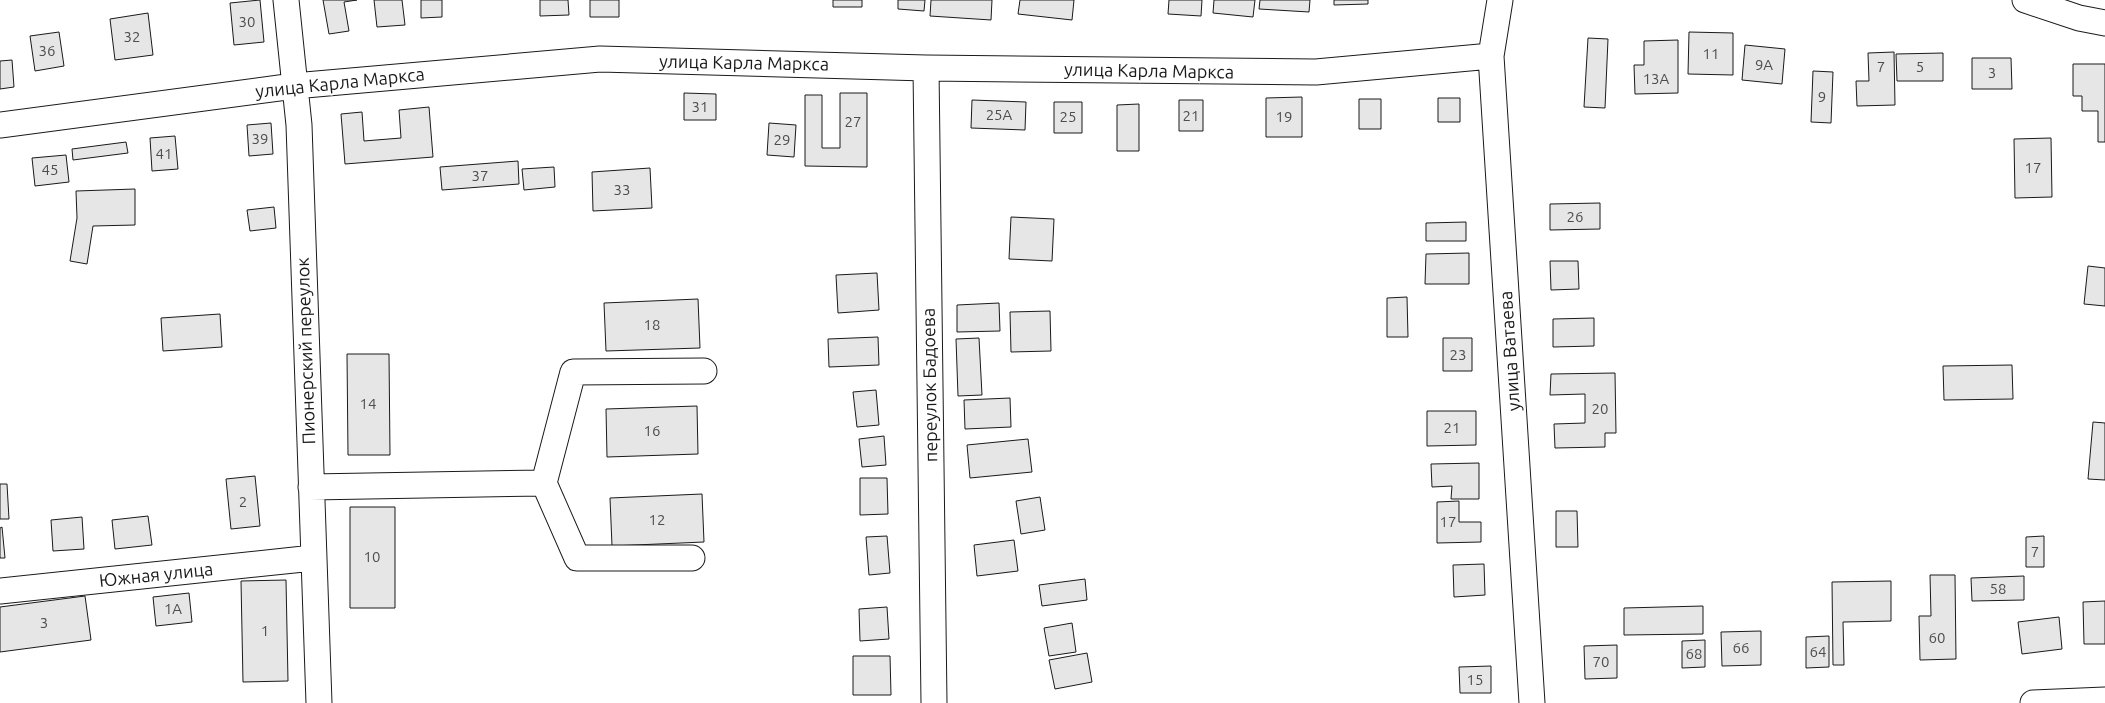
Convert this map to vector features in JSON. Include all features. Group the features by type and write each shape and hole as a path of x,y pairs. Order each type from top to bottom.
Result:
{"street":[{"name":"Пионерский переулок","path":"286,0 299,124 319,703"},
{"name":"улица Ватаева","path":"1500,0 1491,56 1532,703"},
{"path":"2024,0 2079,18 2105,23"},
{"name":"улица Карла Маркса","path":"0,125 294,86 600,60 926,68 1316,72 1491,56"},
{"name":"переулок Бадоева","path":"926,68 934,703"},
{"path":"692,558 577,558 544,483 574,372 704,371"},
{"path":"311,487 544,483"},
{"name":"Южная улица","path":"0,591 313,558"},
{"path":"2033,703 2105,700"}],"building":[{"path":"260,0 264,42 234,45 230,3"},
{"path":"323,0 357,0 344,2 349,31 329,34"},
{"path":"374,0 402,0 405,25 377,27"},
{"path":"421,0 442,0 442,17 421,18"},
{"path":"540,0 568,0 569,15 540,16"},
{"path":"590,0 619,0 619,17 590,17"},
{"path":"833,0 862,0 862,7 833,7"},
{"path":"898,0 925,0 924,11 898,9"},
{"path":"931,0 992,0 991,20 930,16"},
{"path":"1020,0 1074,0 1072,20 1018,14"},
{"path":"1169,0 1202,0 1201,16 1168,14"},
{"path":"1214,0 1255,0 1253,17 1213,13"},
{"path":"1260,0 1310,0 1309,12 1259,9"},
{"path":"1334,0 1368,0 1368,4 1334,5"},
{"path":"148,13 153,55 115,60 110,19"},
{"path":"59,32 64,66 35,71 30,36"},
{"path":"1689,32 1733,33 1733,75 1688,74"},
{"path":"1588,38 1608,39 1605,108 1584,107"},
{"path":"1678,40 1678,93 1635,94 1634,65 1644,65 1644,41"},
{"path":"1745,45 1785,49 1782,84 1742,80"},
{"path":"1894,52 1895,105 1857,106 1856,81 1869,81 1868,53"},
{"path":"1943,53 1943,81 1897,81 1896,54"},
{"path":"1972,58 2011,58 2012,89 1972,89"},
{"path":"12,60 14,87 0,89 0,61"},
{"path":"2073,64 2105,64 2105,142 2098,142 2098,111 2082,111 2082,96 2073,96"},
{"path":"1813,71 1833,72 1831,123 1811,122"},
{"path":"684,93 716,94 716,120 684,120"},
{"path":"840,93 867,93 867,167 805,166 805,95 822,95 822,148 840,148"},
{"path":"1302,97 1302,137 1266,137 1266,98"},
{"path":"1438,98 1460,98 1460,122 1438,122"},
{"path":"1359,99 1381,99 1381,129 1359,129"},
{"path":"972,100 1026,102 1025,130 971,128"},
{"path":"1179,100 1203,100 1203,131 1179,131"},
{"path":"1054,102 1082,102 1082,133 1054,133"},
{"path":"1139,104 1139,151 1117,151 1117,105"},
{"path":"429,107 433,157 345,164 341,114 362,112 364,141 401,138 399,110"},
{"path":"271,123 273,154 249,156 247,125"},
{"path":"769,123 796,125 794,157 767,155"},
{"path":"175,136 178,169 152,171 150,138"},
{"path":"2051,138 2052,197 2015,198 2014,139"},
{"path":"126,142 128,153 73,160 72,149"},
{"path":"66,155 69,182 35,186 32,158"},
{"path":"518,161 519,184 442,190 440,167"},
{"path":"554,167 555,187 524,190 522,169"},
{"path":"650,168 652,208 593,211 592,172"},
{"path":"135,189 135,225 93,226 87,264 70,261 77,218 76,191"},
{"path":"1600,203 1600,229 1550,230 1550,204"},
{"path":"274,207 276,228 250,231 247,210"},
{"path":"1011,217 1054,219 1052,261 1009,259"},
{"path":"1466,222 1466,241 1426,241 1426,223"},
{"path":"1469,253 1469,284 1425,284 1426,254"},
{"path":"1550,261 1578,261 1579,289 1551,290"},
{"path":"2088,266 2105,268 2105,306 2084,304"},
{"path":"877,273 879,310 838,313 836,275"},
{"path":"1407,297 1408,337 1387,337 1387,298"},
{"path":"698,299 700,348 606,351 604,303"},
{"path":"999,303 1000,331 957,332 957,305"},
{"path":"1050,311 1051,351 1011,352 1010,312"},
{"path":"220,314 222,347 163,351 161,318"},
{"path":"1594,318 1594,346 1553,347 1553,319"},
{"path":"878,337 879,365 829,367 828,339"},
{"path":"979,338 982,395 958,396 956,339"},
{"path":"1443,338 1472,338 1472,371 1443,371"},
{"path":"347,354 389,354 390,455 348,455"},
{"path":"2012,365 2013,399 1944,400 1943,366"},
{"path":"1615,373 1616,433 1605,433 1605,447 1555,448 1554,424 1585,423 1585,394 1550,395 1551,374"},
{"path":"876,390 879,425 857,427 853,392"},
{"path":"1010,398 1011,427 965,429 964,400"},
{"path":"697,406 698,454 607,457 606,409"},
{"path":"1427,411 1476,411 1476,445 1427,446"},
{"path":"2093,422 2105,423 2105,480 2088,479"},
{"path":"884,436 886,465 862,467 859,439"},
{"path":"1028,439 1032,472 970,478 967,445"},
{"path":"1479,463 1479,499 1451,499 1452,486 1432,487 1431,464"},
{"path":"255,476 260,526 231,529 226,479"},
{"path":"860,478 887,478 888,514 860,515"},
{"path":"0,484 7,484 9,519 0,519"},
{"path":"702,494 704,542 612,546 610,498"},
{"path":"1040,497 1045,530 1021,534 1016,501"},
{"path":"1459,501 1459,522 1481,522 1481,542 1437,543 1437,502"},
{"path":"350,507 395,507 395,608 350,608"},
{"path":"1556,511 1577,511 1578,547 1556,547"},
{"path":"148,516 152,545 115,549 112,520"},
{"path":"82,517 84,549 53,551 51,520"},
{"path":"2,527 5,558 0,558 0,528"},
{"path":"887,536 890,573 869,575 866,537"},
{"path":"2044,536 2044,567 2026,567 2026,537"},
{"path":"1014,540 1018,571 977,576 974,545"},
{"path":"1484,564 1485,595 1454,597 1453,565"},
{"path":"1930,575 1955,575 1956,659 1920,660 1919,616 1931,616"},
{"path":"2024,576 2024,600 1972,601 1971,578"},
{"path":"1085,579 1087,600 1042,606 1039,585"},
{"path":"286,580 288,681 243,682 241,581"},
{"path":"1891,581 1891,621 1843,622 1844,665 1833,665 1832,582"},
{"path":"189,593 192,622 156,626 153,597"},
{"path":"85,596 91,640 0,652 0,607"},
{"path":"2105,601 2105,644 2084,644 2083,602"},
{"path":"1703,606 1703,634 1624,635 1624,608"},
{"path":"887,607 889,639 860,641 859,609"},
{"path":"2059,617 2062,649 2022,654 2018,622"},
{"path":"1072,623 1076,652 1049,656 1044,628"},
{"path":"1761,631 1761,665 1722,666 1721,632"},
{"path":"1829,636 1829,667 1806,668 1806,637"},
{"path":"1705,640 1705,667 1682,668 1682,641"},
{"path":"1617,645 1617,678 1585,679 1584,646"},
{"path":"1087,653 1092,682 1055,689 1049,660"},
{"path":"853,656 890,656 891,695 853,695"},
{"path":"1491,666 1491,693 1460,693 1459,667"}]}
